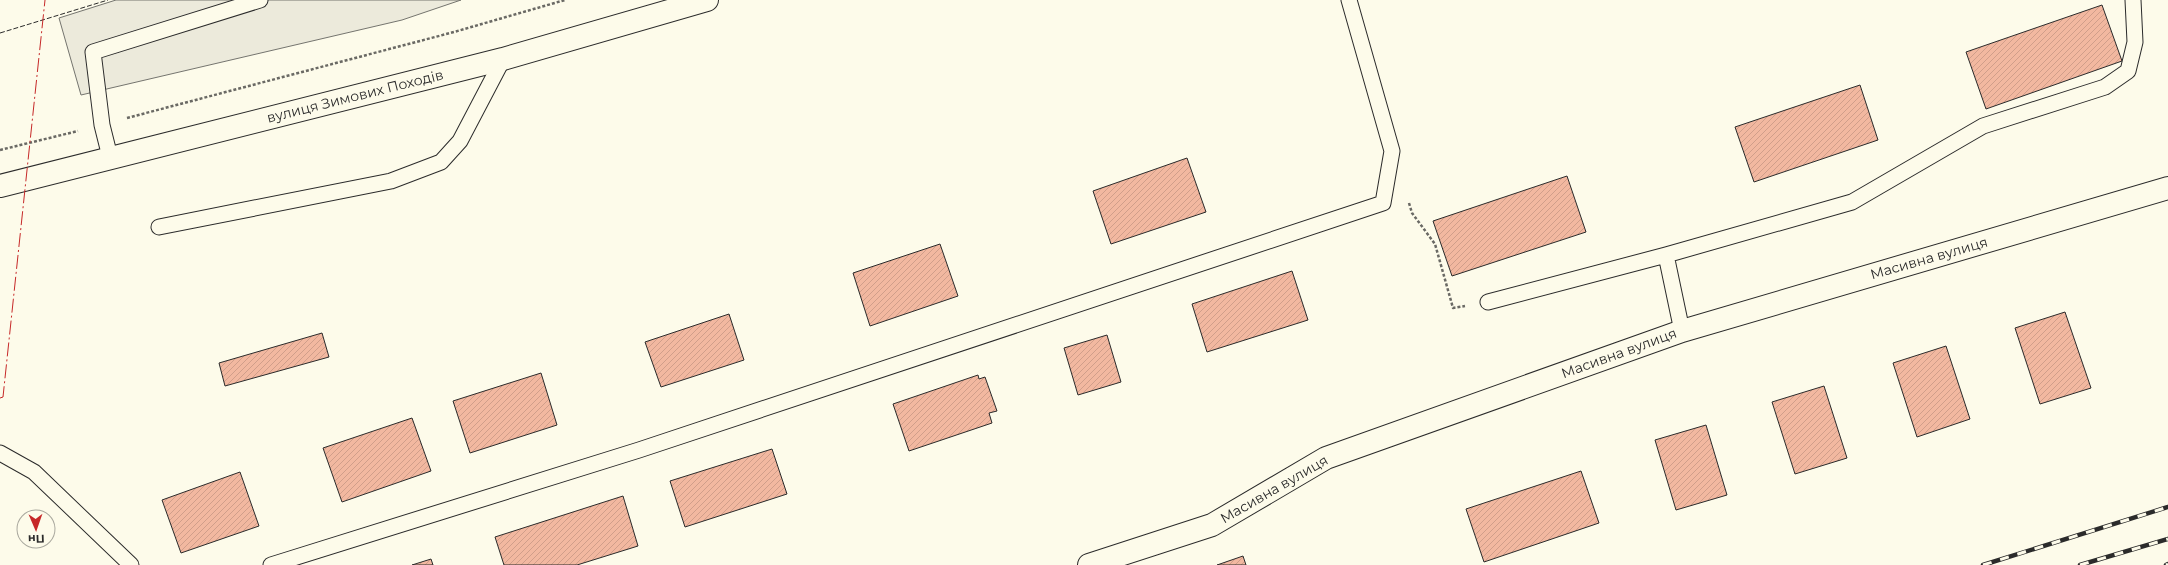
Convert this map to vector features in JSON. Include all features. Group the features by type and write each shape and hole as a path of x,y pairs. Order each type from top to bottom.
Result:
{"street":[{"name":"вулиця Зимових Походів","path":"0,186 503,59 707,0"},
{"name":"Масивна вулиця","path":"1089,565 1212,525 1326,458 1682,331 2168,188"}],"lane":[{"path":"110,157 102,125 93,52 260,0"},
{"path":"271,565 639,450 1383,203 1392,151 1349,0"},
{"path":"1488,302 1666,255 1852,202 1983,126 2105,87 2128,71 2135,42 2133,0"},
{"path":"158,227 391,181 441,162 460,141 503,59"},
{"path":"1666,255 1682,331"},
{"path":"0,453 34,472 131,565"}],"path":[{"path":"0,150 102,125 454,32 565,0"},
{"path":"1408,199 1412,213 1435,244 1453,308 1488,302"}],"shaded area":[{"path":"116,0 461,0 402,20 81,95 59,18"}],"building":[{"path":"2102,5 2122,61 1986,109 1966,52"},
{"path":"1860,85 1878,140 1754,182 1735,127"},
{"path":"1187,158 1206,212 1111,244 1093,191"},
{"path":"1567,176 1586,232 1452,276 1433,221"},
{"path":"940,244 958,296 870,326 853,273"},
{"path":"1292,271 1308,320 1207,352 1192,304"},
{"path":"2065,312 2091,388 2040,404 2015,328"},
{"path":"729,314 744,360 661,387 645,342"},
{"path":"322,333 329,357 225,386 219,363"},
{"path":"1107,335 1121,382 1078,395 1064,348"},
{"path":"1946,346 1970,419 1917,437 1893,363"},
{"path":"541,373 557,425 470,453 453,401"},
{"path":"978,375 979,379 985,377 997,411 989,413 992,423 909,451 893,404"},
{"path":"1824,386 1847,458 1795,474 1772,402"},
{"path":"412,418 431,471 342,502 323,448"},
{"path":"1706,425 1727,495 1676,510 1655,440"},
{"path":"772,449 787,494 685,527 670,481"},
{"path":"1581,471 1599,523 1484,562 1466,509"},
{"path":"240,472 259,526 181,553 162,500"},
{"path":"623,496 638,546 577,565 504,565 495,537"},
{"path":"1243,556 1246,565 1217,565"},
{"path":"431,559 433,565 412,565"}],"railway":[{"path":"1983,565 2168,507"},
{"path":"2080,565 2168,539"}],"fence":[{"path":"0,33 108,0"}],"power":[{"path":"0,398 3,397 45,0"}]}
